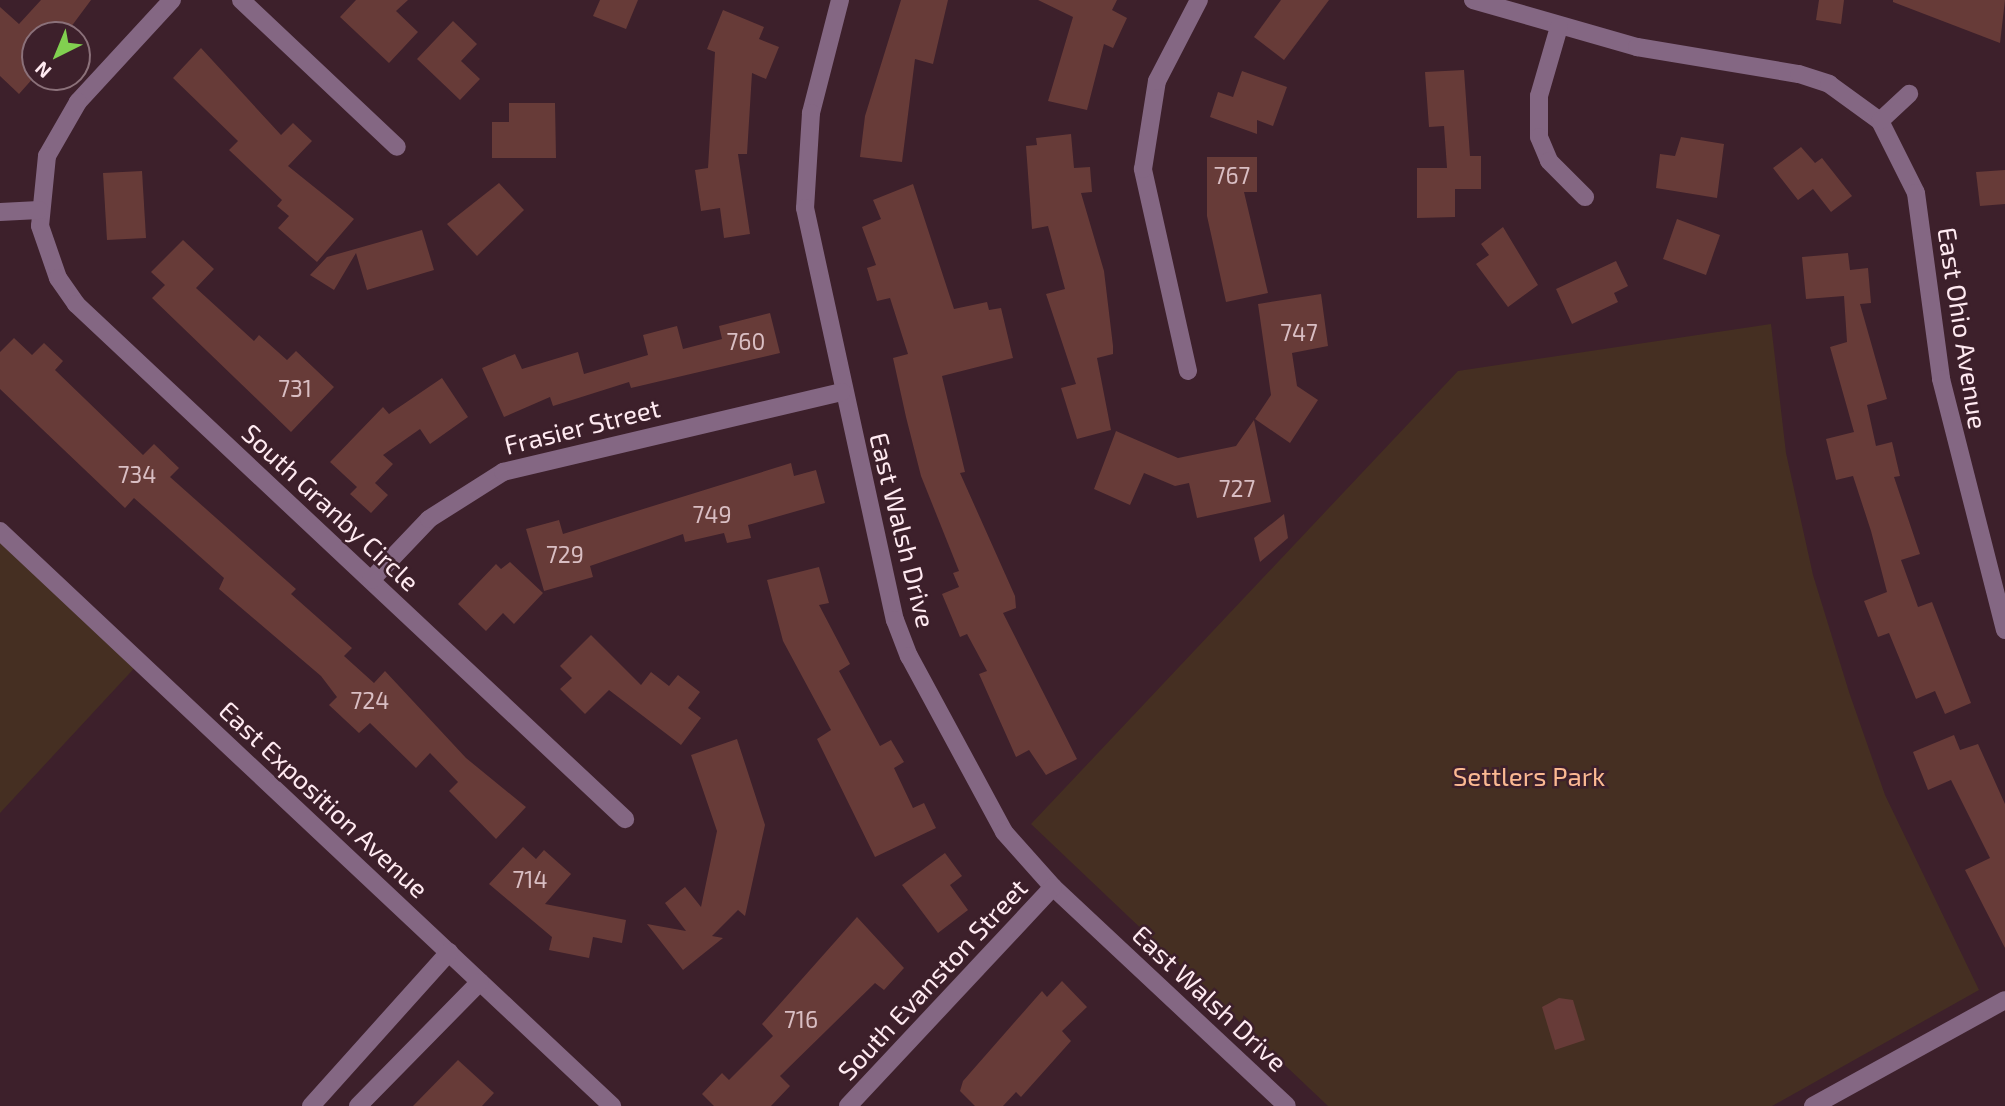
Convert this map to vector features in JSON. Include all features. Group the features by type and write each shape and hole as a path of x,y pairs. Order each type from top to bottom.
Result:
{"street":[{"name":"South Granby Circle","path":"172,0 60,127 47,156 39,210 48,257 76,304 625,819"},
{"path":"241,0 397,147"},
{"name":"East Walsh Drive","path":"840,0 811,113 804,182 809,245 842,392 909,656 983,801 1053,887 1287,1106"},
{"path":"1188,371 1143,169 1157,81 1199,0"},
{"name":"East Ohio Avenue","path":"1473,0 1559,27 1799,74 1838,89 1880,121 1916,193 1941,379 2005,630"},
{"path":"1559,27 1539,96 1539,137 1549,160 1585,197"},
{"path":"1880,121 1909,94"},
{"path":"0,212 39,210"},
{"name":"Frasier Street","path":"371,580 429,519 503,472 842,392"},
{"name":"East Exposition Avenue","path":"0,531 612,1106"},
{"name":"South Evanston Street","path":"848,1106 1053,887"},
{"path":"311,1106 449,952"},
{"path":"358,1106 480,982"},
{"path":"1813,1106 2005,1000"}],"green space":[{"name":"Settlers Park","path":"1771,324 1786,453 1813,575 1849,692 1885,795 1979,990 1772,1106 1328,1106 1031,824 1458,371"},
{"path":"0,531 140,662 0,813"}],"building":[{"path":"41,0 91,0 75,21 22,21"},
{"path":"356,0 408,0 396,11 418,32 389,63 340,17"},
{"path":"600,0 638,0 626,29 593,16"},
{"path":"901,0 948,0 933,64 915,59 902,162 860,157 865,116"},
{"path":"1038,0 1117,0 1112,10 1127,18 1113,48 1104,44 1087,110 1048,101 1073,17"},
{"path":"1281,0 1329,0 1284,60 1254,37"},
{"path":"1819,0 1844,0 1841,24 1816,20"},
{"path":"1893,0 2005,0 2000,43 1893,2"},
{"path":"0,7 19,24 21,22 22,91 19,94 0,76"},
{"path":"723,10 764,27 759,39 779,47 766,79 752,73 747,154 738,154 750,234 724,238 720,208 701,211 695,170 708,168 715,52 707,49"},
{"path":"453,21 477,44 461,61 480,79 460,100 417,59"},
{"path":"201,48 281,135 293,123 312,141 288,166 354,219 317,262 278,228 289,216 277,206 282,200 229,150 238,141 173,78"},
{"path":"1464,70 1470,156 1481,156 1481,189 1455,189 1455,217 1417,218 1417,168 1447,168 1444,126 1429,127 1425,72"},
{"path":"1242,71 1287,87 1273,126 1257,120 1257,134 1210,117 1218,92 1233,97"},
{"path":"509,103 555,103 556,158 492,158 492,122 509,122"},
{"path":"1071,134 1074,168 1090,167 1092,192 1081,193 1104,271 1113,346 1113,354 1097,358 1111,430 1077,439 1061,388 1076,384 1046,294 1065,289 1048,226 1032,229 1026,146 1037,145 1036,138"},
{"path":"1681,137 1724,144 1717,198 1656,188 1660,154 1675,156"},
{"path":"1801,147 1815,163 1822,158 1852,196 1831,212 1813,189 1798,200 1773,168"},
{"path":"1207,157 1257,157 1257,192 1244,192 1268,293 1226,302 1207,216"},
{"path":"2005,170 2005,204 1980,206 1976,172"},
{"path":"142,171 146,238 107,240 103,173"},
{"path":"499,183 524,210 477,256 447,224"},
{"path":"913,184 954,309 987,302 989,310 1001,308 1013,358 942,376 965,472 960,473 1015,596 1016,608 1003,613 1077,759 1046,775 1029,750 1016,757 979,674 987,671 967,634 960,637 942,594 959,587 953,573 959,571 921,476 906,417 893,358 908,354 890,298 877,301 867,268 876,265 862,227 881,219 873,200"},
{"path":"1677,219 1720,235 1706,275 1663,259"},
{"path":"1503,227 1538,285 1508,307 1476,264 1489,255 1481,244"},
{"path":"422,230 434,270 367,290 356,253 334,290 310,275 327,257"},
{"path":"183,240 214,269 196,288 254,341 259,335 287,360 296,351 334,387 291,432 152,298 165,285 151,272"},
{"path":"1848,253 1850,270 1868,268 1871,303 1860,304 1887,399 1867,405 1876,446 1892,442 1900,476 1894,477 1920,554 1901,560 1918,607 1932,602 1971,703 1945,714 1935,691 1916,699 1889,633 1878,637 1864,601 1887,592 1871,531 1853,476 1836,480 1826,439 1854,432 1830,347 1847,342 1844,296 1806,299 1802,257"},
{"path":"1616,261 1628,286 1614,293 1618,302 1572,324 1556,289"},
{"path":"1321,294 1328,346 1292,353 1297,386 1318,400 1290,443 1255,419 1271,395 1258,304"},
{"path":"770,313 780,353 631,388 629,382 553,406 550,397 504,417 482,368 515,354 522,369 578,352 584,374 648,355 643,335 677,326 683,349 722,339 719,326"},
{"path":"14,338 32,355 44,343 63,361 55,370 143,455 154,444 179,468 170,477 296,589 291,594 352,648 344,656 374,683 385,671 466,758 526,807 496,839 449,791 458,782 430,753 416,768 370,723 359,733 329,705 337,697 321,676 219,589 224,578 134,498 125,508 0,389 0,352"},
{"path":"442,378 468,417 430,444 420,429 383,455 393,464 375,483 388,495 371,513 350,494 357,487 330,462 383,407 389,414"},
{"path":"1254,420 1271,502 1197,518 1189,483 1175,486 1144,473 1130,505 1094,489 1116,431 1178,458 1236,446"},
{"path":"791,463 794,476 816,470 825,503 748,525 751,538 727,543 724,533 685,542 683,534 590,566 593,577 544,591 526,529 559,520 563,534"},
{"path":"1284,514 1288,538 1260,562 1254,538"},
{"path":"510,562 543,593 514,624 503,613 486,631 458,604 496,564 501,569"},
{"path":"819,567 829,603 819,605 850,664 839,671 880,746 891,740 904,762 894,768 913,808 924,803 936,828 875,857 817,739 831,730 783,641 767,580"},
{"path":"591,635 641,685 651,672 669,686 678,675 700,692 688,708 701,718 681,745 609,690 585,714 560,689 572,678 560,666"},
{"path":"1954,735 1960,750 1978,744 2005,804 2005,948 1965,870 1990,858 1951,780 1928,790 1913,752"},
{"path":"737,739 765,825 745,916 738,910 712,936 723,938 683,970 647,924 686,931 665,903 685,887 701,907 717,831 691,755"},
{"path":"523,847 536,859 544,850 571,874 545,904 626,920 622,943 593,937 589,958 549,950 552,937 489,884"},
{"path":"945,853 962,876 950,885 968,910 938,933 902,885"},
{"path":"857,917 904,968 884,990 875,983 780,1076 790,1086 771,1106 714,1106 702,1094 722,1073 729,1080 773,1036 762,1024"},
{"path":"1062,981 1087,1007 1062,1031 1071,1041 1021,1097 1016,1092 1003,1106 975,1106 960,1091 963,1081 1042,991 1047,997"},
{"path":"1559,998 1573,1000 1585,1040 1555,1050 1542,1007"},
{"path":"458,1060 494,1093 482,1106 413,1106"}]}
